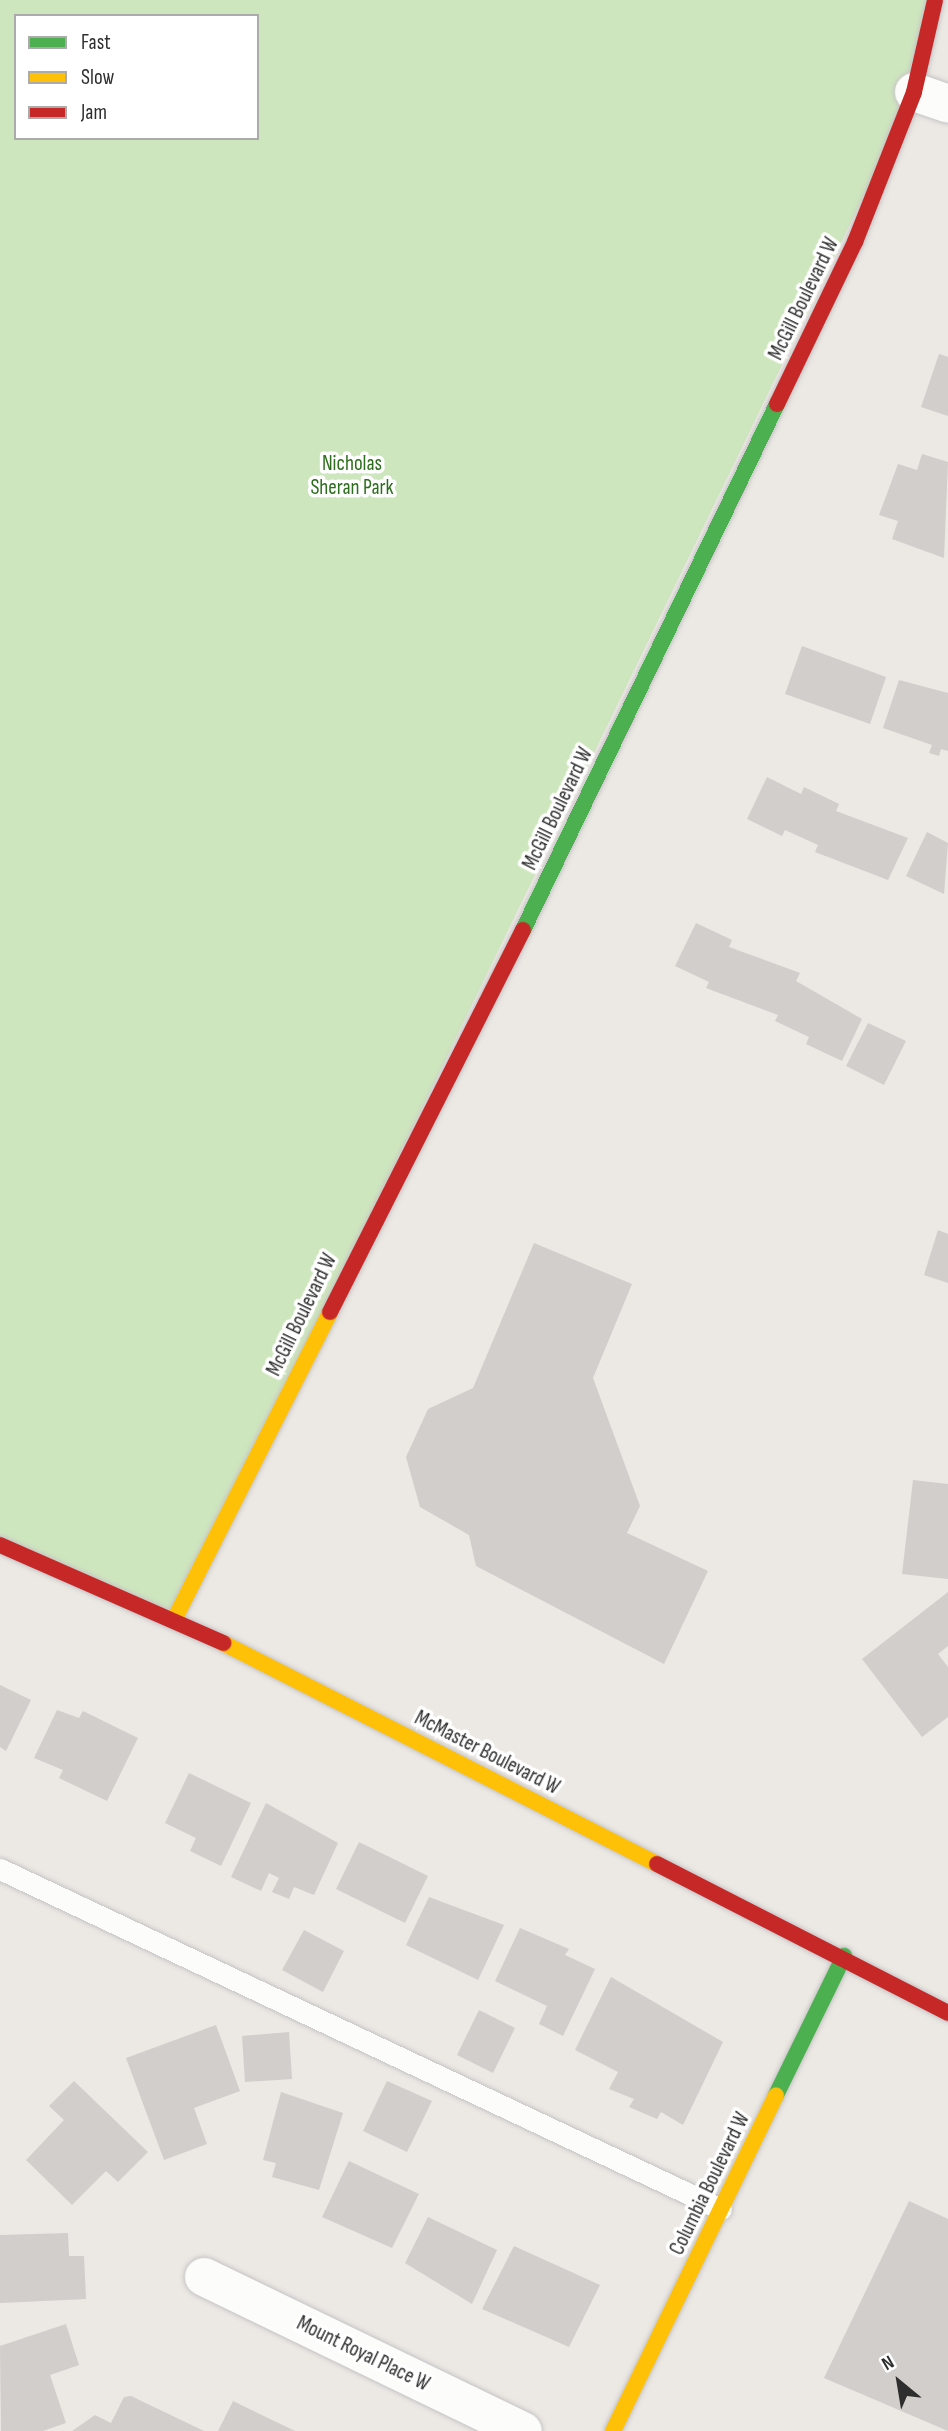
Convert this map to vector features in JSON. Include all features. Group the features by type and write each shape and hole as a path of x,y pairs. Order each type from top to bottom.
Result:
{"street":[{"name":"McGill Boulevard W","path":"175,1618 563,846 855,242 931,98 935,0"},
{"name":"McMaster Boulevard W","path":"0,1545 175,1618 844,1956 948,2013"},
{"name":"Columbia Boulevard W","path":"613,2431 844,1956"},
{"name":"Mount Royal Place W","path":"204,2277 523,2431"}],"lane":[{"path":"0,1869 721,2209"}],"green space":[{"name":"Nicholas Sheran Park","path":"0,0 934,0 914,92 175,1618 0,1545"}],"building":[{"path":"939,354 948,357 948,416 921,407"},
{"path":"922,454 948,462 944,558 892,539 898,521 879,515 898,464 917,470"},
{"path":"802,646 886,677 870,724 785,694"},
{"path":"899,680 948,693 948,751 941,749 939,756 929,753 932,745 883,728"},
{"path":"767,777 801,794 804,787 839,804 836,811 908,838 888,880 815,852 818,845 785,830 782,836 747,819"},
{"path":"927,832 948,843 944,894 906,876"},
{"path":"696,923 732,940 729,947 800,973 796,981 862,1019 842,1061 806,1044 809,1037 775,1021 778,1015 706,988 709,982 675,966"},
{"path":"868,1023 906,1041 884,1085 846,1066"},
{"path":"938,1230 948,1234 948,1283 924,1275"},
{"path":"534,1243 632,1284 593,1378 640,1506 627,1533 708,1571 664,1664 476,1566 469,1535 420,1507 406,1457 428,1409 473,1388"},
{"path":"913,1480 948,1484 948,1579 902,1574"},
{"path":"948,1592 948,1646 938,1654 948,1667 948,1717 922,1737 862,1659"},
{"path":"0,1685 31,1700 6,1751 0,1747"},
{"path":"57,1710 79,1718 83,1711 138,1738 107,1801 59,1778 63,1770 34,1758"},
{"path":"189,1773 251,1803 221,1866 190,1851 196,1838 165,1823"},
{"path":"266,1803 338,1843 314,1895 294,1887 289,1899 272,1892 279,1878 269,1873 261,1891 231,1877"},
{"path":"359,1842 428,1876 405,1923 336,1889"},
{"path":"429,1897 504,1925 478,1980 406,1945"},
{"path":"520,1928 569,1949 565,1955 595,1969 563,2036 539,2024 547,2006 495,1981"},
{"path":"304,1930 344,1951 323,1992 282,1970"},
{"path":"611,1977 723,2042 683,2125 661,2112 657,2119 629,2107 634,2099 609,2089 618,2072 575,2050"},
{"path":"479,2010 515,2028 493,2073 457,2055"},
{"path":"216,2025 240,2091 194,2108 207,2144 164,2160 126,2058"},
{"path":"289,2032 292,2079 245,2082 242,2036"},
{"path":"74,2081 148,2152 118,2182 106,2171 72,2205 26,2160 64,2120 49,2106"},
{"path":"387,2081 432,2101 407,2152 363,2131"},
{"path":"281,2092 343,2113 319,2190 272,2177 276,2163 263,2160"},
{"path":"349,2161 419,2194 392,2248 322,2217"},
{"path":"909,2201 948,2219 948,2431 824,2378"},
{"path":"428,2217 497,2250 472,2304 405,2263"},
{"path":"68,2233 69,2256 84,2256 86,2299 0,2303 0,2235"},
{"path":"514,2246 600,2285 569,2347 482,2309"},
{"path":"66,2324 79,2365 50,2375 66,2423 43,2431 1,2431 0,2346"},
{"path":"131,2396 204,2431 72,2431 95,2415 111,2423 124,2397"},
{"path":"233,2401 295,2431 218,2431"}],"traffic: fast":[{"path":"523,930 777,404"},
{"path":"776,2095 844,1956"}],"traffic: slow":[{"path":"175,1618 330,1312"},
{"path":"223,1643 657,1864"},
{"path":"613,2431 776,2095"}],"traffic: jam":[{"path":"777,404 855,242 914,92 935,0"},
{"path":"330,1312 523,930"},
{"path":"0,1545 223,1643"},
{"path":"657,1864 948,2013"}]}
